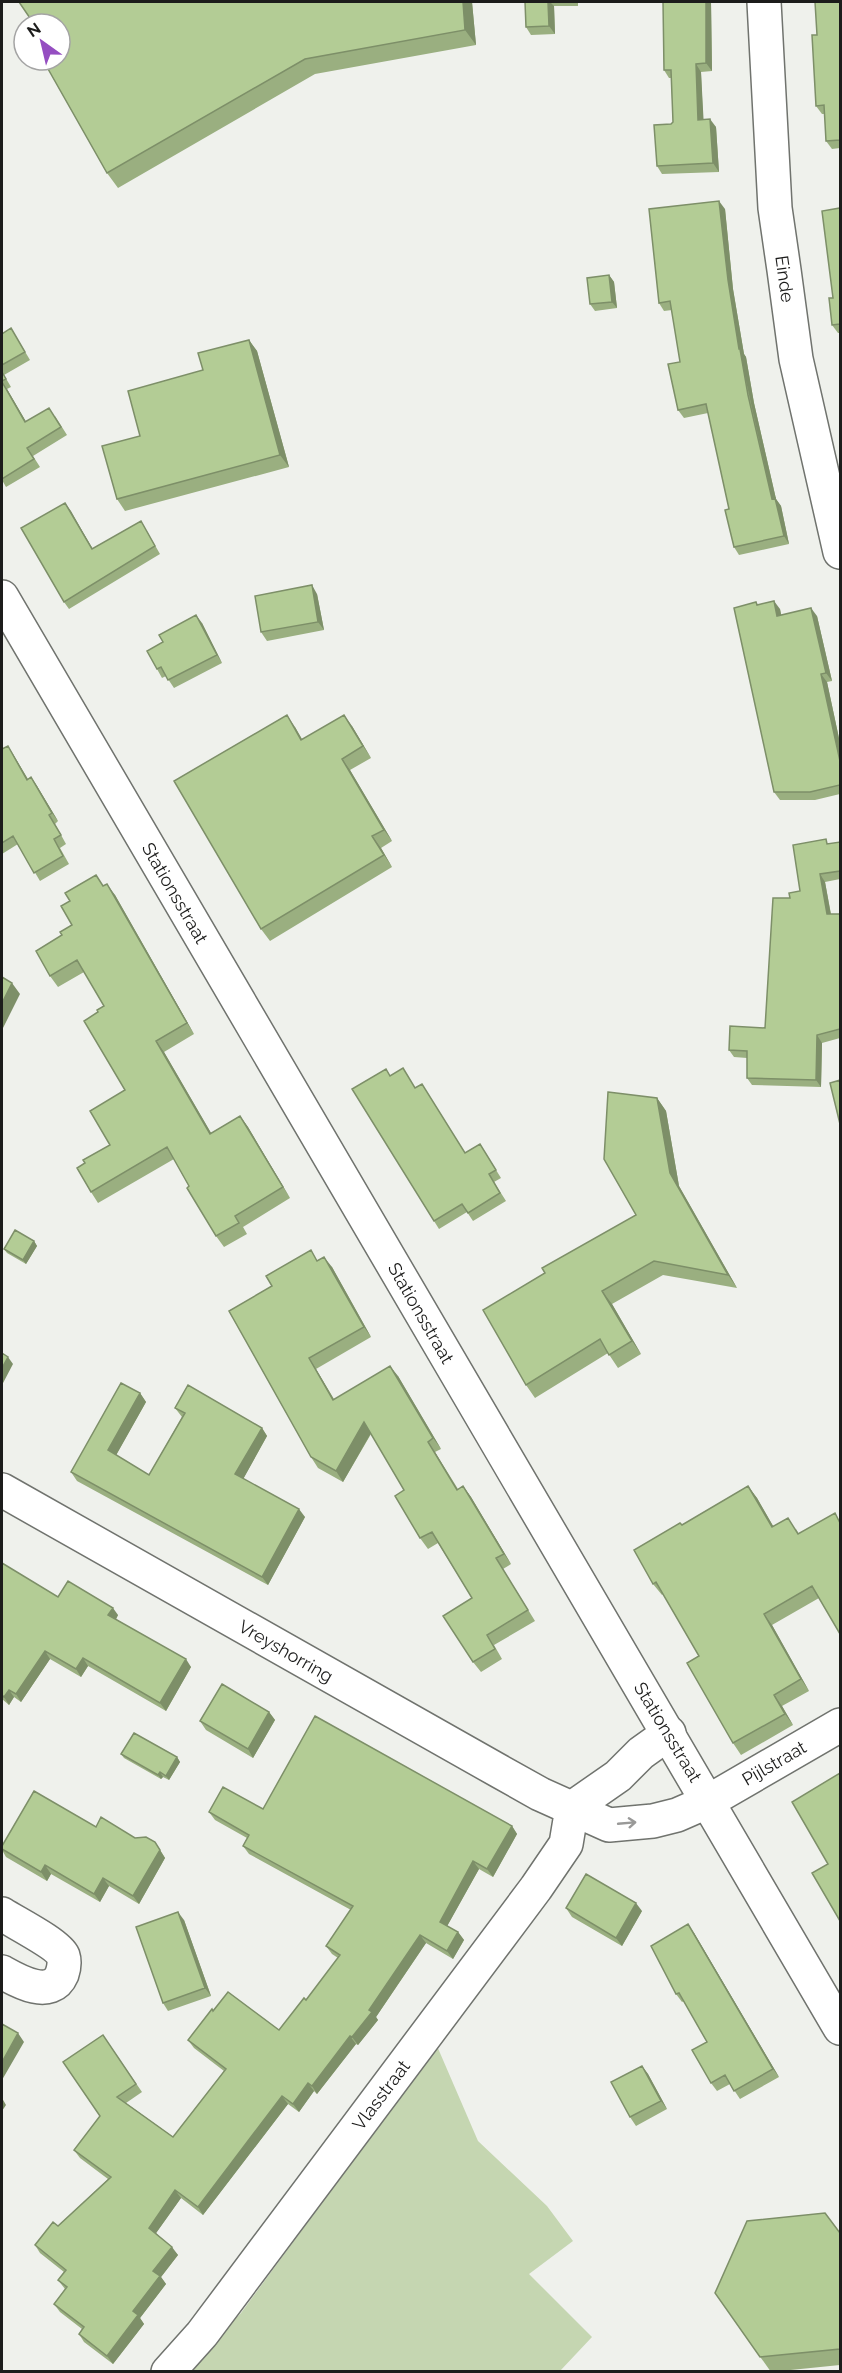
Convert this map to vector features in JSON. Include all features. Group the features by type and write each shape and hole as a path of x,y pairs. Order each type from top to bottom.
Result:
{"street":[{"name":"Einde","path":"764,2 775,208 785,281 796,359 840,552"},
{"name":"Stationsstraat","path":"2,597 669,1732 840,2028"},
{"name":"Vreyshorring","path":"2,1490 540,1794 609,1825 653,1821 678,1815 709,1801"},
{"name":"Pijlstraat","path":"709,1801 840,1725"},
{"path":"573,1808 618,1776 641,1753 669,1732"},
{"name":"Vlasstraat","path":"168,2372 201,2334 536,1888 566,1844 573,1808"},
{"path":"2,1914 47,1941 62,1954 65,1966 60,1979 49,1987 20,1982 2,1972"}],"green space":[{"path":"437,2046 478,2141 547,2206 573,2241 529,2274 592,2337 560,2371 182,2372 241,2313"}],"building":[{"path":"19,2 463,2 465,30 305,59 107,173 50,72 72,72 72,12 26,12"},
{"path":"525,2 548,2 549,26 526,27"},
{"path":"663,2 706,2 706,63 696,64 698,120 710,119 713,163 657,166 654,125 673,122 671,70 664,70"},
{"path":"815,2 840,2 840,140 826,141 824,105 816,106 812,35 817,35"},
{"path":"719,201 739,349 772,499 775,498 784,536 734,547 725,510 729,509 706,404 678,410 668,364 680,362 670,301 659,303 649,209"},
{"path":"840,208 840,324 832,325 829,298 833,298 822,211"},
{"path":"609,275 612,302 590,304 587,278"},
{"path":"11,328 25,352 2,365 2,334"},
{"path":"249,340 280,455 117,499 102,446 140,436 128,391 203,370 198,353"},
{"path":"2,382 25,422 49,408 61,427 27,448 34,459 2,479"},
{"path":"65,503 92,549 141,521 155,546 64,602 21,528"},
{"path":"312,585 318,622 261,632 255,596"},
{"path":"774,601 777,616 811,608 826,673 821,674 840,761 840,785 810,792 774,792 734,608 756,602 757,605"},
{"path":"196,615 217,655 168,680 161,667 157,669 147,651 163,642 159,635"},
{"path":"287,715 301,740 344,715 363,746 342,759 384,830 372,836 384,855 261,929 174,781"},
{"path":"8,746 27,780 31,777 52,813 49,815 61,835 54,839 63,856 34,873 13,836 2,843 2,749"},
{"path":"826,839 827,844 840,842 840,871 820,874 827,914 840,914 840,1029 817,1035 816,1080 747,1078 747,1051 729,1050 730,1026 765,1028 773,898 790,898 789,893 800,891 793,845"},
{"path":"96,875 103,886 107,884 187,1023 156,1041 210,1134 240,1116 283,1187 235,1216 239,1223 216,1236 187,1188 189,1186 167,1147 91,1192 77,1168 85,1163 83,1160 110,1145 90,1111 125,1090 84,1021 104,1006 77,960 50,976 36,951 62,935 60,932 72,925 61,906 70,901 65,893"},
{"path":"2,977 12,983 2,1003"},
{"path":"403,1068 415,1088 422,1084 465,1153 480,1144 496,1170 489,1174 500,1193 468,1213 462,1204 434,1221 352,1089 386,1069 390,1076"},
{"path":"840,1080 840,1124 830,1083"},
{"path":"608,1092 657,1098 670,1173 728,1275 654,1261 602,1291 632,1341 609,1355 600,1339 526,1385 483,1310 545,1273 542,1268 636,1215 604,1159"},
{"path":"15,1230 34,1241 23,1260 4,1249"},
{"path":"311,1250 317,1261 324,1257 364,1327 309,1358 333,1400 390,1366 433,1438 428,1442 457,1490 463,1486 504,1554 496,1558 528,1610 487,1635 495,1649 473,1662 443,1616 472,1598 432,1532 420,1538 395,1496 404,1490 364,1422 336,1471 311,1457 229,1311 272,1286 266,1276"},
{"path":"2,1353 8,1357 2,1368"},
{"path":"121,1383 140,1393 108,1450 149,1475 185,1413 175,1408 188,1385 262,1428 235,1474 299,1509 262,1577 71,1472"},
{"path":"748,1486 772,1527 788,1518 798,1534 835,1513 840,1523 840,1634 812,1586 764,1614 801,1679 774,1695 785,1714 733,1743 687,1663 699,1656 656,1582 653,1584 634,1550"},
{"path":"2,1563 58,1597 68,1581 113,1608 108,1615 186,1659 160,1703 83,1658 76,1669 45,1651 16,1694 9,1690 4,1697 2,1695"},
{"path":"222,1684 269,1712 248,1749 200,1721"},
{"path":"315,1716 512,1826 487,1869 473,1861 440,1922 458,1932 447,1951 420,1935 369,2010 372,2012 352,2037 350,2036 312,2086 308,2083 293,2104 282,2096 198,2207 175,2190 149,2228 172,2247 153,2271 160,2276 133,2311 138,2315 107,2356 79,2334 84,2327 54,2304 67,2287 58,2280 66,2270 35,2245 53,2222 58,2226 111,2177 74,2150 100,2116 63,2062 103,2035 136,2084 117,2097 173,2137 226,2069 188,2040 212,2009 213,2011 228,1992 279,2030 304,1998 306,2000 340,1955 326,1946 353,1906 243,1846 249,1835 209,1812 223,1787 263,1809"},
{"path":"134,1733 177,1757 166,1776 160,1772 158,1775 121,1754"},
{"path":"840,1773 840,1921 812,1873 828,1864 792,1802"},
{"path":"34,1791 96,1827 101,1817 135,1838 146,1837 155,1842 160,1850 133,1896 103,1878 94,1894 45,1865 41,1872 2,1849"},
{"path":"586,1874 636,1903 616,1938 566,1908"},
{"path":"178,1912 205,1988 163,2003 136,1927"},
{"path":"688,1924 773,2069 734,2091 725,2075 711,2083 692,2050 707,2042 679,1993 676,1994 651,1946"},
{"path":"2,2024 18,2033 2,2062"},
{"path":"642,2066 661,2101 630,2117 611,2082"},
{"path":"825,2213 840,2233 840,2349 760,2357 715,2293 747,2221"}]}
